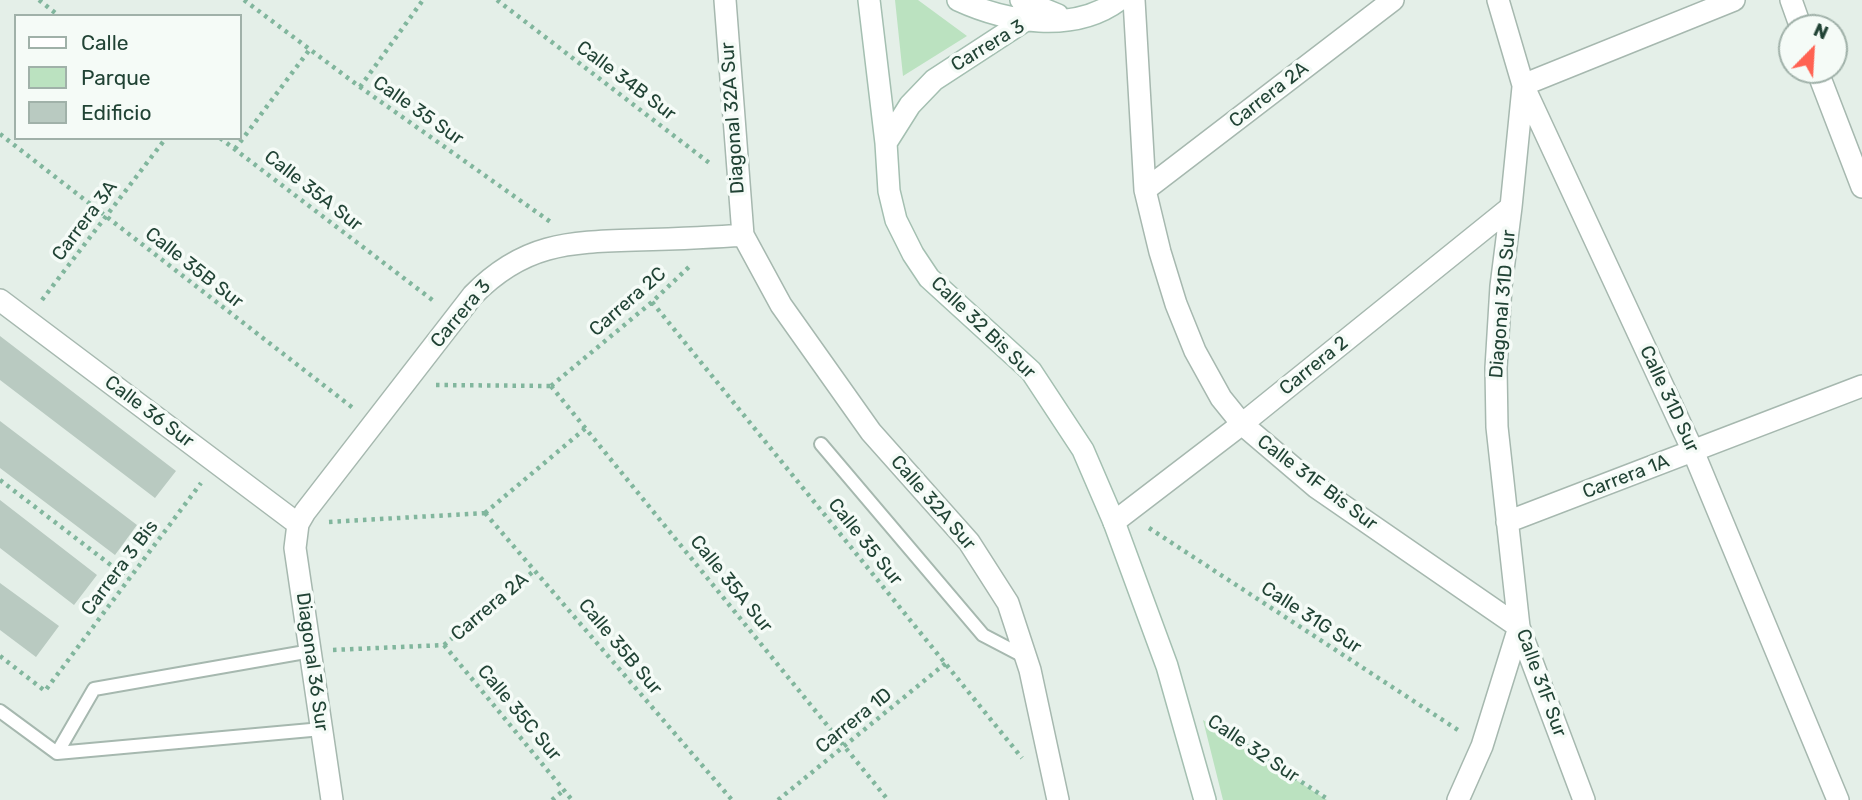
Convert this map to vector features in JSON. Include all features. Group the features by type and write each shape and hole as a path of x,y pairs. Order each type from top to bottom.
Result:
{"street":[{"name":"Diagonal 32A Sur","path":"725,0 743,235"},
{"name":"Calle 32 Bis Sur","path":"869,0 891,201 896,220 929,278 1031,371 1083,450 1120,517 1177,699 1205,800"},
{"path":"958,0 982,11 1023,10"},
{"name":"Carrera 3","path":"886,143 910,105 934,80 1023,10 1068,19 1094,13 1119,0"},
{"name":"Calle 31F Bis Sur","path":"1133,0 1145,190 1176,304 1195,351 1221,398 1242,424 1316,487 1519,627"},
{"name":"Carrera 2A","path":"1145,190 1393,0"},
{"name":"Calle 31D Sur","path":"1498,0 1523,85 1693,451 1838,800"},
{"path":"1523,85 1734,0"},
{"path":"1822,84 1862,187"},
{"name":"Diagonal 31D Sur","path":"1507,522 1497,427 1496,368 1501,286 1523,85"},
{"name":"Carrera 2","path":"1120,517 1242,424 1511,207"},
{"name":"Carrera 3","path":"298,524 372,423 455,318 489,278 508,265 551,247 578,242 743,235"},
{"name":"Calle 32A Sur","path":"743,235 781,305 871,432 969,542 1008,603 1027,658 1058,800"},
{"name":"Calle 36 Sur","path":"0,300 298,524"},
{"name":"Carrera 1A","path":"1507,522 1862,386"},
{"name":"Calle 31F Sur","path":"1507,522 1519,627 1584,800"},
{"name":"Diagonal 36 Sur","path":"298,524 295,548 332,800"},
{"path":"1458,800 1482,746 1519,627"}],"lane":[{"path":"821,444 983,635 1027,658"},
{"path":"57,753 94,689 311,651"},
{"path":"0,711 57,753 322,729"}],"path":[{"path":"39,0 57,14"},
{"name":"Calle 35 Sur","path":"244,0 360,87 578,242"},
{"path":"360,87 423,0"},
{"name":"Calle 34B Sur","path":"497,0 738,184"},
{"path":"242,140 310,49"},
{"name":"Calle 35B Sur","path":"0,134 372,423"},
{"name":"Carrera 3A","path":"27,320 164,140"},
{"name":"Calle 35A Sur","path":"223,140 455,318"},
{"path":"235,149 242,140"},
{"name":"Carrera 2C","path":"551,386 652,302 720,237"},
{"name":"Calle 35 Sur","path":"652,302 1030,768"},
{"path":"404,384 551,386"},
{"name":"Calle 35A Sur","path":"551,386 888,800"},
{"path":"298,524 485,513 586,427"},
{"name":"Carrera 3 Bis","path":"0,656 45,691 217,463"},
{"path":"0,480 129,579"},
{"name":"Calle 35B Sur","path":"485,513 732,800"},
{"name":"Calle 31G Sur","path":"1120,517 1482,746"},
{"name":"Carrera 2A","path":"444,645 535,570"},
{"path":"311,651 444,645"},
{"name":"Calle 35C Sur","path":"444,645 572,800"},
{"name":"Carrera 1D","path":"778,800 946,663"},
{"name":"Calle 32 Sur","path":"1177,699 1329,800"},
{"path":"552,800 564,790"}],"green space":[{"path":"895,0 918,0 967,36 903,76"},
{"path":"1203,720 1327,800 1223,800"}],"building":[{"path":"0,336 176,471 155,498 0,380"},
{"path":"0,421 137,525 115,555 0,468"},
{"path":"0,500 97,575 74,605 0,548"},
{"path":"0,583 59,626 36,657 0,630"}]}
